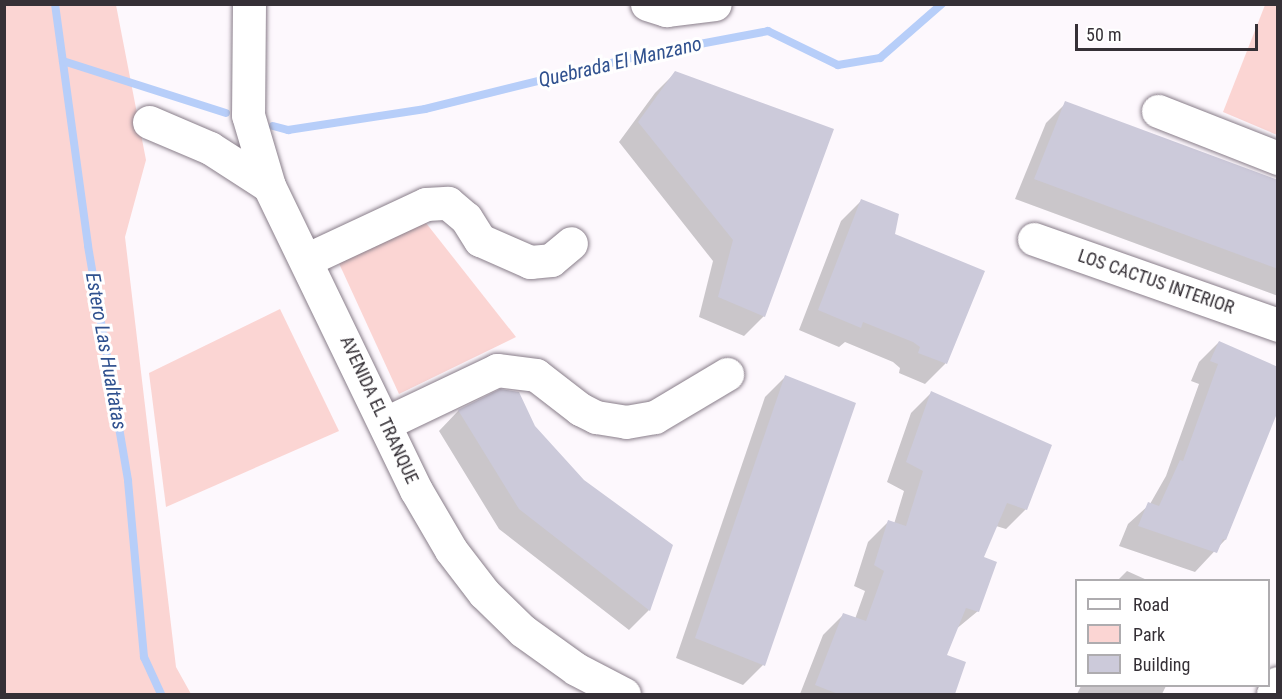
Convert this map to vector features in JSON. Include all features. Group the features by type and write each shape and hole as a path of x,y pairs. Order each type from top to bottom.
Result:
{"street":[{"path":"249,4 248,115 269,186"},
{"path":"647,4 666,10 716,4"},
{"path":"1158,111 1278,158"},
{"name":"AVENIDA EL TRANQUE","path":"149,122 210,148 269,186 308,259 434,524 484,593 544,647 624,694"},
{"path":"308,259 426,204 448,203 466,218 480,240 530,262 551,260 571,243"},
{"name":"LOS CACTUS INTERIOR","path":"1034,238 1278,325"},
{"path":"386,423 497,370 536,375 580,409 596,417 627,422 655,417 728,374"},
{"path":"1273,694 1278,683"}],"green space":[{"path":"4,5 116,5 146,160 125,237 176,667 191,694 5,694"},
{"path":"1265,5 1277,5 1277,135 1223,112"},
{"path":"426,223 516,337 399,394 337,259"},
{"path":"280,309 339,431 166,507 149,373"}],"building":[{"path":"675,71 834,129 765,317 718,297 733,240 638,122"},
{"path":"1065,101 1278,180 1278,269 1034,179"},
{"path":"861,199 899,214 895,234 985,271 947,364 918,353 920,347 913,342 863,322 861,328 818,310"},
{"path":"1219,341 1278,367 1278,411 1226,540 1223,539 1217,553 1138,526 1148,502 1159,506 1180,460 1183,461 1218,364 1210,361"},
{"path":"785,375 856,403 765,666 695,638"},
{"path":"500,389 519,392 535,426 584,480 673,545 650,611 519,509 458,410"},
{"path":"931,391 1052,445 1027,510 1007,503 984,557 997,562 979,612 966,608 947,655 966,662 955,694 838,694 815,685 843,613 866,621 884,571 874,565 888,520 906,526 923,471 906,462"}],"waterway":[{"name":"Estero Las Hualtatas","path":"55,4 88,246 128,481 144,657 161,694"},
{"name":"Quebrada El Manzano","path":"273,126 288,130 425,109 652,53 768,31 838,65 880,58 942,4"},
{"name":"Quebrada El Manzano","path":"63,61 226,113"}]}
